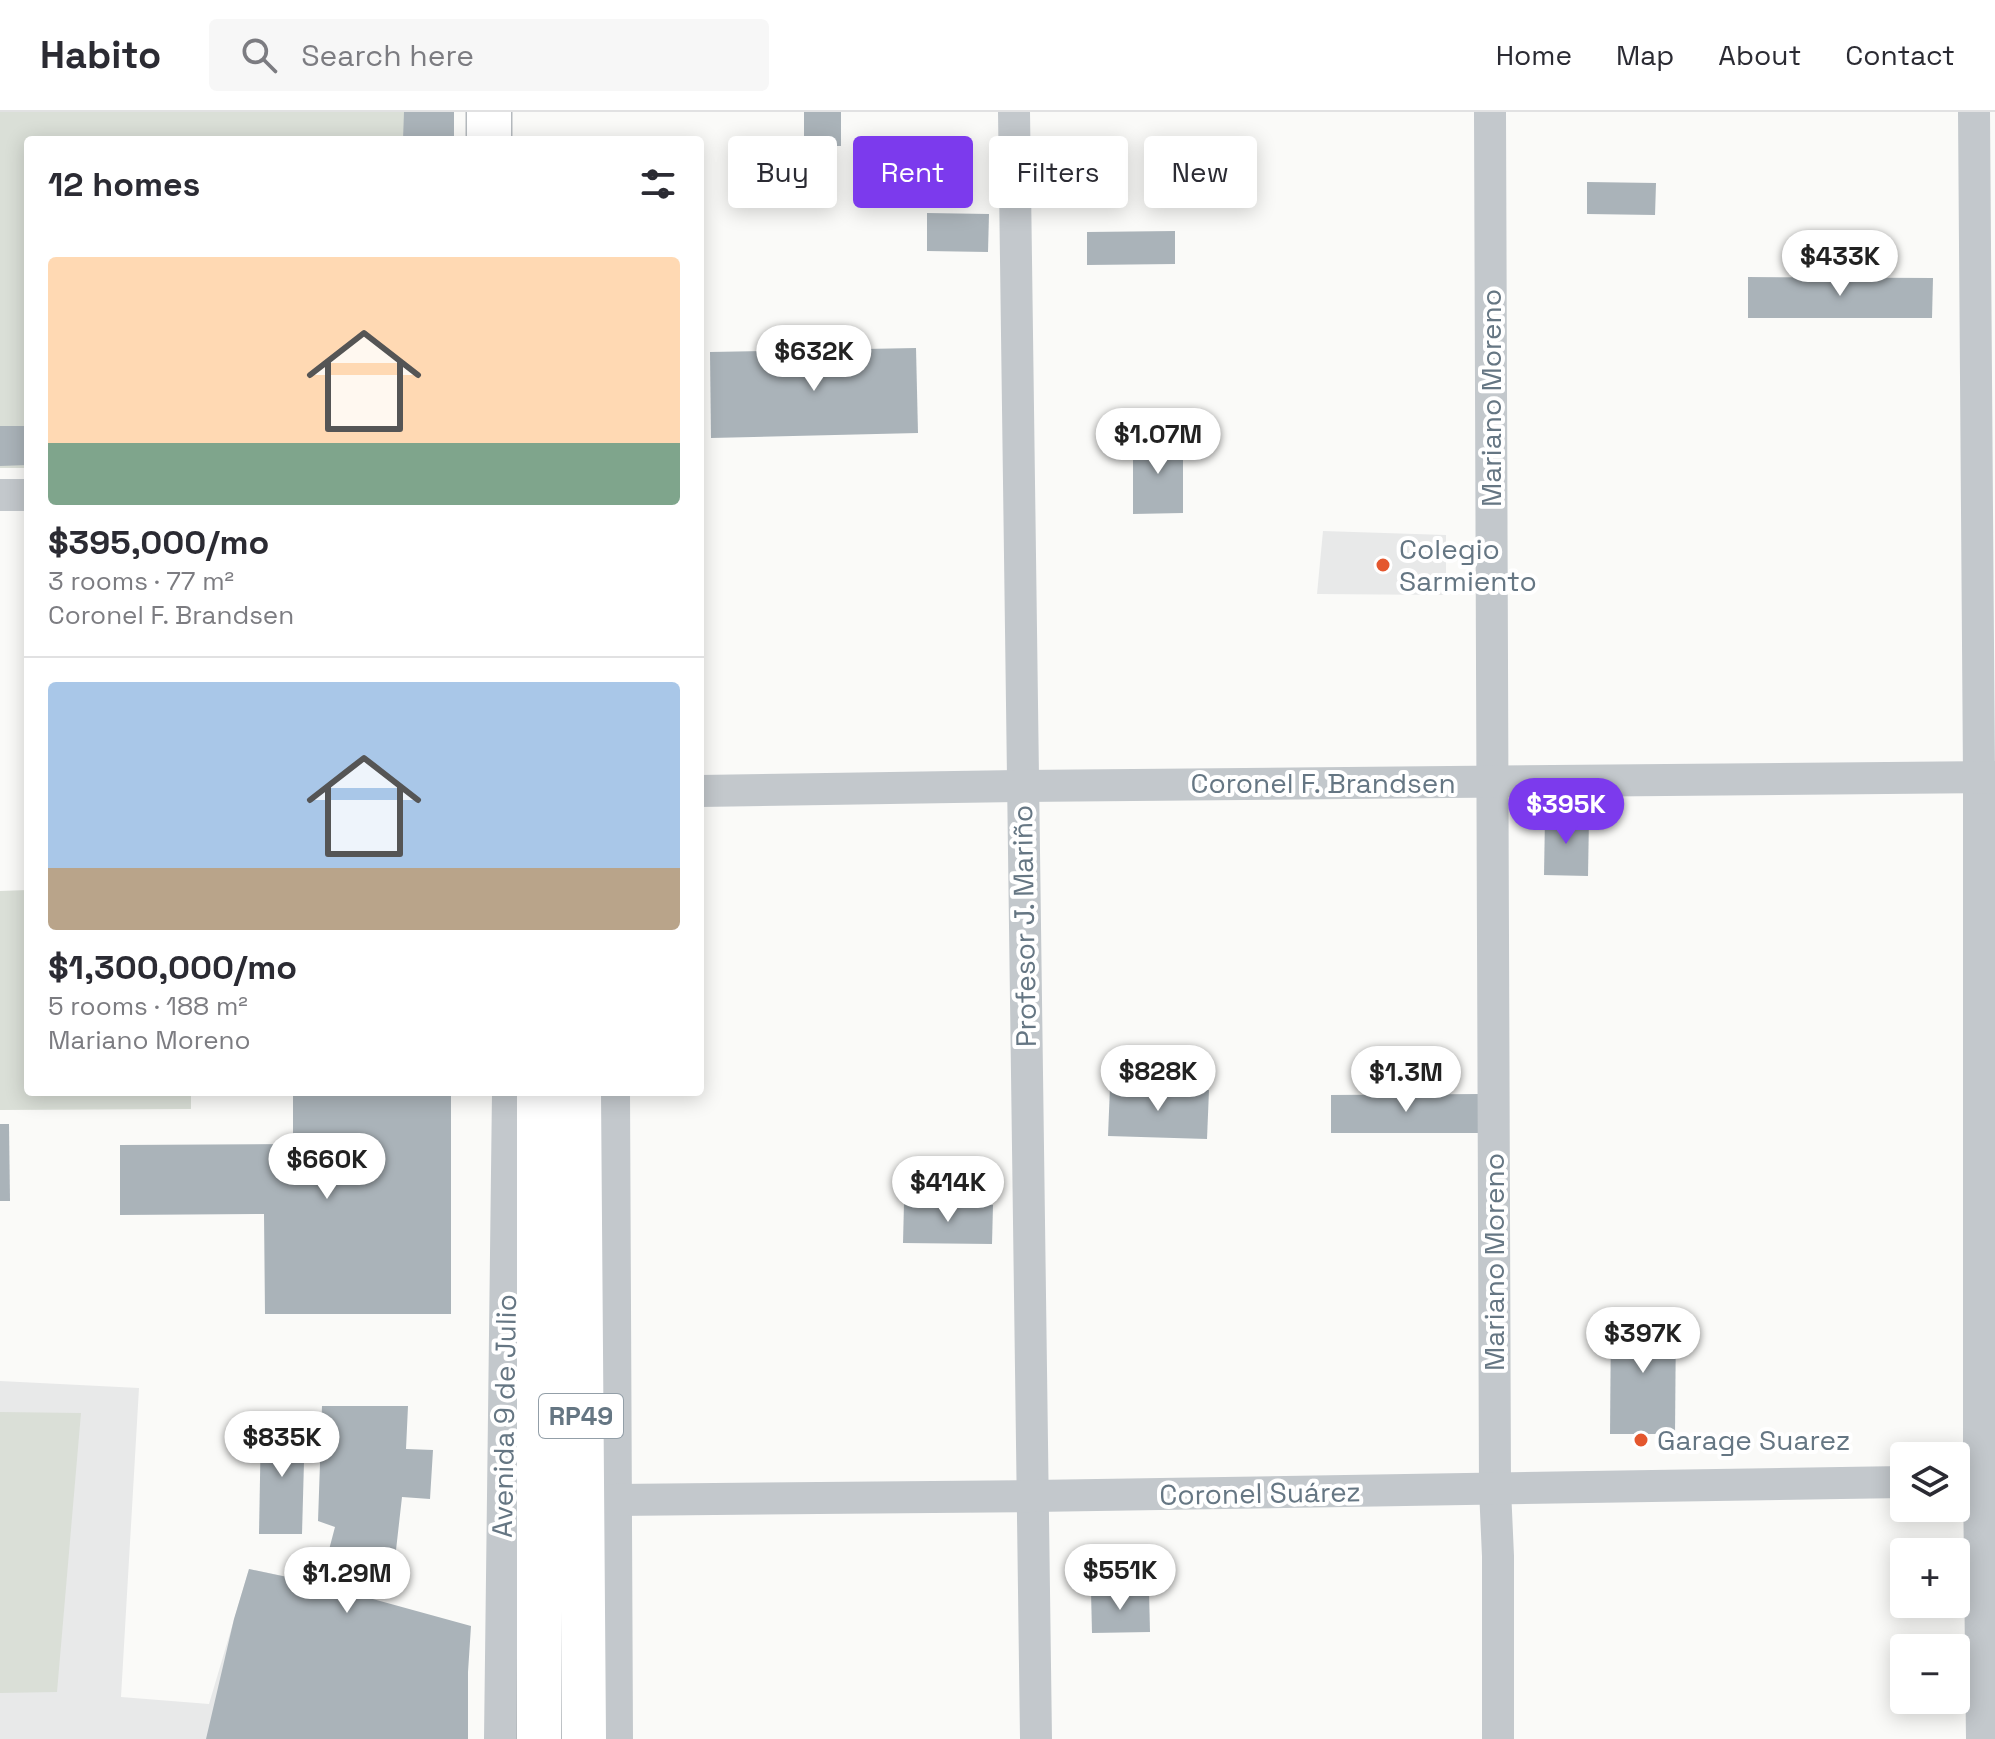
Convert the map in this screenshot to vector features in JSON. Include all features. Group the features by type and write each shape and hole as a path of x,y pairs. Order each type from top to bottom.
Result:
{"main road":[{"path":"489,112 489,136"},
{"name":"RP49","path":"539,1096 539,1739"},
{"name":"RP49","path":"579,1096 584,1739"}],"street":[{"name":"Profesor J. Mariño","path":"1014,112 1036,1739"},
{"name":"Mariano Moreno","path":"1490,112 1498,1739"},
{"path":"1974,112 1987,777 1977,1481 1982,1739"},
{"path":"0,495 24,495"},
{"name":"Coronel F. Brandsen","path":"704,791 1987,777"},
{"name":"Avenida 9 de Julio","path":"500,1739 508,1096"},
{"path":"614,1096 617,1739"},
{"name":"Coronel Suárez","path":"615,1500 1890,1482"}],"shaded area":[{"path":"0,112 454,112 454,136 24,136 24,468 0,468"},
{"name":"Colegio Sarmiento","path":"1323,531 1446,535 1446,595 1317,594"},
{"path":"24,890 24,1096 191,1096 191,1109 0,1110 0,891"},
{"path":"0,1381 139,1388 121,1697 209,1704 249,1569 308,1581 295,1628 468,1672 468,1739 0,1739"},
{"path":"0,1412 81,1413 57,1692 0,1693"}],"building":[{"path":"404,112 454,112 454,136 403,136"},
{"path":"804,112 841,112 841,146 837,146 837,136 804,136"},
{"path":"1587,182 1656,183 1655,215 1587,214"},
{"path":"927,213 989,214 988,252 927,251"},
{"path":"1175,231 1175,264 1087,265 1087,232"},
{"path":"1748,277 1933,278 1932,318 1748,318"},
{"path":"916,348 918,433 711,438 710,352"},
{"path":"0,426 24,426 24,465 0,466"},
{"path":"1183,438 1183,513 1133,514 1133,439"},
{"path":"1545,817 1589,818 1588,876 1544,875"},
{"path":"1110,1087 1209,1090 1207,1139 1108,1136"},
{"path":"1480,1094 1481,1133 1331,1133 1331,1095"},
{"path":"293,1096 451,1096 451,1314 265,1314 264,1214 120,1215 120,1145 293,1144"},
{"path":"0,1124 9,1124 10,1201 0,1201"},
{"path":"904,1203 993,1205 992,1244 903,1243"},
{"path":"1611,1316 1676,1316 1675,1434 1610,1434"},
{"path":"322,1406 408,1406 406,1449 433,1450 430,1499 402,1497 395,1559 362,1552 351,1593 471,1626 468,1739 206,1739 249,1569 320,1584 335,1527 318,1521"},
{"path":"261,1423 305,1425 302,1534 259,1534"},
{"path":"1149,1590 1150,1632 1092,1633 1091,1591"}],"place":[{"name":"Colegio Sarmiento","path":"1383,565"},
{"name":"Garage Suarez","path":"1641,1440"}]}
